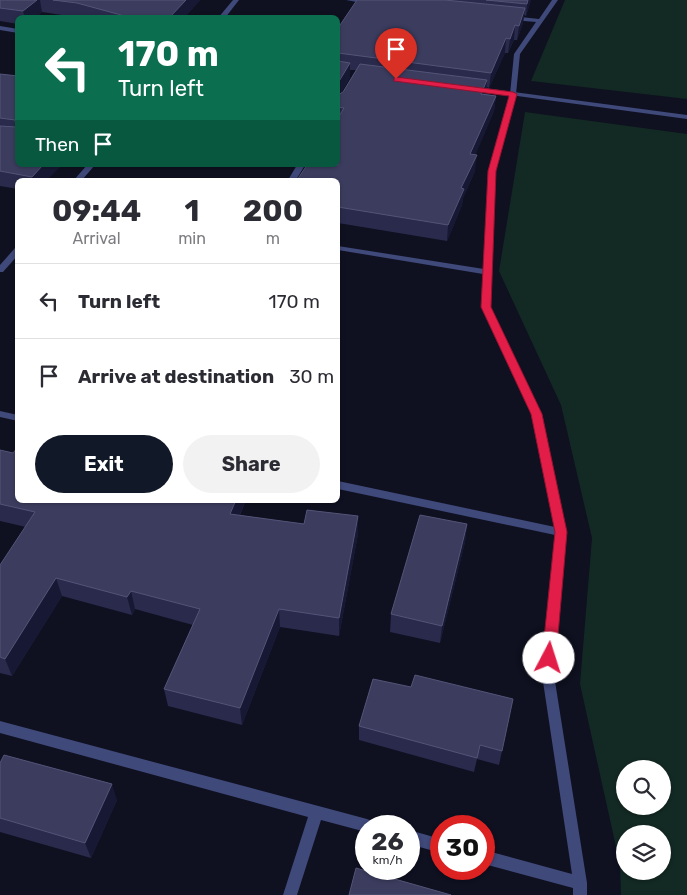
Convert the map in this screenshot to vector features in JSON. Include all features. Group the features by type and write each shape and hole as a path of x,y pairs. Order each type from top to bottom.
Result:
{"street":[{"path":"224,15 236,0"},
{"path":"349,0 378,3"},
{"path":"495,862 580,889 548,676 561,532 537,414 486,307 492,171 513,94 517,54 555,0"},
{"path":"501,17 539,22"},
{"path":"0,28 15,30"},
{"path":"464,88 687,116"},
{"path":"80,178 89,167"},
{"path":"293,178 300,167"},
{"path":"340,248 487,272"},
{"path":"0,270 15,253"},
{"path":"0,414 15,417"},
{"path":"340,485 561,532"},
{"path":"0,727 355,822"},
{"path":"290,895 316,812"}],"green space":[{"path":"565,0 687,0 687,99 531,81"},
{"path":"525,112 687,134 687,895 621,895 620,880 671,880 671,825 616,825 616,847 580,684 592,538 561,405 499,271"}],"building":[{"path":"0,0 37,0 23,11 0,8"},
{"path":"53,0 186,0 172,15 121,15 77,3"},
{"path":"357,0 445,0 525,8 519,26 515,25 510,39 506,38 491,73 340,53 340,25"},
{"path":"486,0 528,0 527,4"},
{"path":"340,61 350,63 340,80"},
{"path":"360,64 487,80 481,94 496,96 470,154 477,155 461,188 464,189 448,225 340,207 340,178 298,178 306,167 340,167 340,115 344,108 340,107 340,94"},
{"path":"0,74 15,76 15,120 0,118"},
{"path":"0,126 15,127 15,167 41,167 32,177 0,171"},
{"path":"0,450 13,453 15,451 15,503 235,503 230,514 304,524 307,510 358,516 339,618 279,609 240,708 164,689 200,609 131,591 127,597 56,578 5,659 0,657 0,565 35,512 0,504"},
{"path":"420,515 467,524 442,626 391,614"},
{"path":"415,675 513,699 502,751 480,745 477,758 359,726 373,679 411,687"},
{"path":"4,755 112,784 85,843 0,818 0,763"},
{"path":"355,872 355,880 398,880 451,895 349,895"}],"route":[{"path":"396,79 513,94 492,171 486,307 537,414 561,532 549,658"}]}
